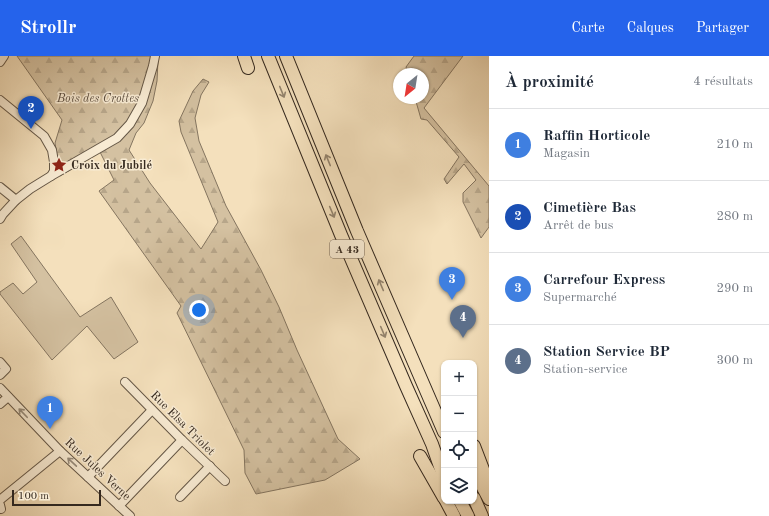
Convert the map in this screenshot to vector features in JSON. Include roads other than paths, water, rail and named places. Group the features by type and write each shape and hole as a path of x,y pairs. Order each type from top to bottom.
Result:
{"highway":[{"path":"244,56 248,68"},
{"name":"A 43","path":"268,56 350,256 400,373 441,462"},
{"name":"A 43","path":"286,56 357,231 441,425"},
{"path":"402,334 441,408"},
{"path":"432,444 441,470"},
{"path":"477,454 489,485"},
{"path":"420,456 441,493"},
{"path":"477,477 489,499"},
{"path":"448,504 454,516"},
{"path":"453,504 458,516"},
{"path":"462,504 468,516"},
{"path":"477,504 482,516"}],"street":[{"path":"0,62 4,56"},
{"path":"1,215 30,189 117,138 130,124 142,103 155,56"},
{"path":"0,100 44,136 52,150 54,171 52,176"},
{"path":"0,186 16,200"},
{"path":"0,362 6,369 0,374"},
{"name":"Rue Elsa Triolet","path":"125,382 225,481"},
{"name":"Rue Jules Verne","path":"0,388 60,451 130,516"},
{"path":"0,404 8,397"},
{"path":"88,477 152,410"},
{"path":"119,506 182,440"},
{"path":"0,500 60,451"},
{"path":"180,498 210,466"},
{"path":"0,504 0,510"}],"place":[{"name":"Cimetière Bas","path":"31,129"},
{"name":"Croix du Jubilé","path":"59,165"},
{"name":"Carrefour Express","path":"452,300"},
{"name":"Station Service BP","path":"463,338"},
{"name":"Raffin Horticole","path":"50,429"}],"park label":[{"name":"Bois des Crottes","path":"98,98"}]}
